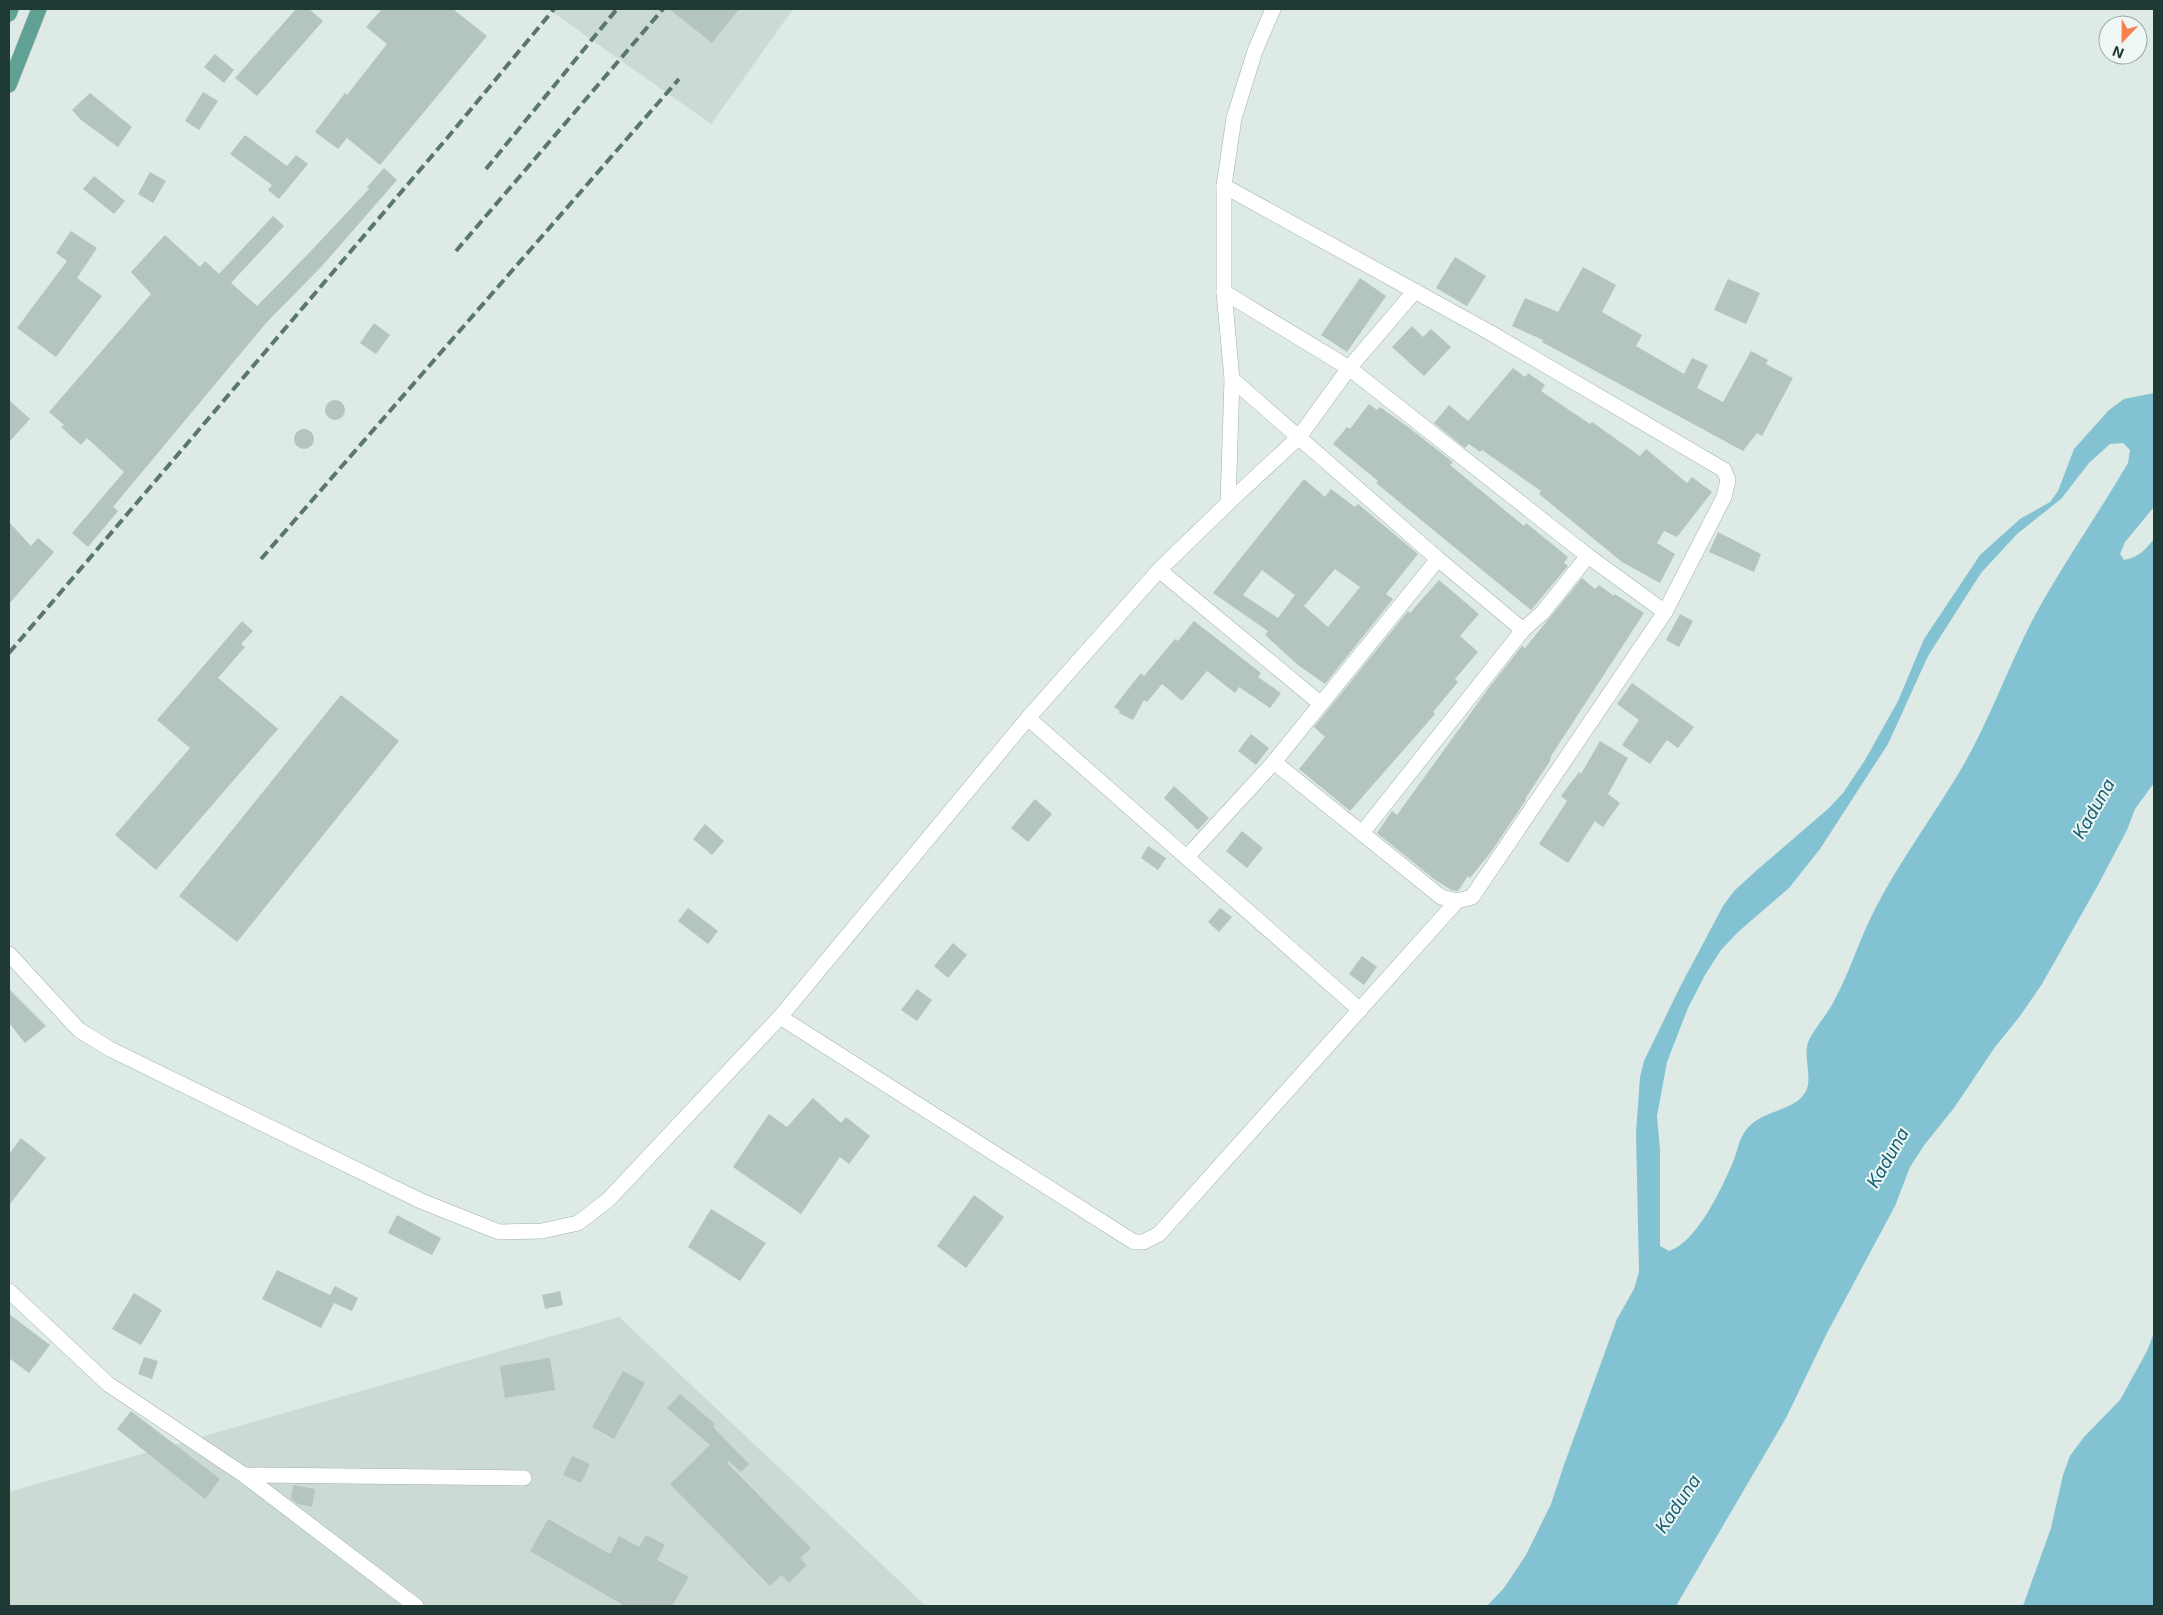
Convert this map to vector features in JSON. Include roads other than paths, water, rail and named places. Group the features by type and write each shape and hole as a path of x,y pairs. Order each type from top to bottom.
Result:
{"main road":[{"path":"9,14 11,9"},
{"path":"9,84 39,9"}],"street":[{"path":"1228,503 1232,379 1224,292 1224,186 1234,118 1255,51 1272,9"},
{"path":"1224,186 1489,332 1724,470 1728,480 1724,497 1665,612 1472,897 1457,901 1441,897 1274,762"},
{"path":"9,954 79,1030 110,1049 421,1201 499,1232 542,1232 578,1223 608,1200 780,1017 1028,718 1159,570 1299,437 1349,368 1415,291"},
{"path":"1224,292 1349,368 1588,556 1665,612"},
{"path":"1232,379 1438,559 1523,630"},
{"path":"1362,833 1523,630 1542,613 1588,556"},
{"path":"1187,857 1274,762 1438,559"},
{"path":"1159,570 1321,704"},
{"path":"1028,718 1360,1010"},
{"path":"780,1017 1134,1242 1144,1242 1159,1234 1457,901"},
{"path":"9,1291 108,1384 244,1475 416,1606"},
{"path":"244,1475 524,1478"}],"water":[{"name":"Kaduna","path":"2154,393 2154,507 2125,542 2120,554 2124,560 2134,557 2145,550 2154,539 2154,783 2135,809 2127,830 2098,885 2042,984 1910,1167 1895,1206 1826,1335 1786,1418 1676,1606 1487,1606 1504,1588 1526,1555 1551,1504 1617,1319 1634,1289 1639,1272 1636,1133 1640,1077 1644,1061 1680,987 1723,906 1734,891 1829,808 1843,793 1865,760 1898,701 1924,639 1980,555 2020,519 2050,502 2058,491 2074,449 2109,410 2124,399","holes":["2123,443 2130,450 2128,463 2033,619 1989,715 1960,771 1894,875 1874,911 1840,990 1809,1040 1807,1046 1808,1085 1806,1091 1793,1104 1766,1115 1749,1126 1741,1138 1722,1186 1699,1226 1679,1246 1669,1251 1660,1246 1660,1150 1657,1116 1667,1062 1688,1008 1705,975 1721,950 1738,932 1789,888 1820,849 1888,744 1928,656 1981,573 2017,534 2061,499 2089,463 2110,444"]},
{"path":"2154,1333 2154,1606 2023,1606 2051,1528 2063,1475 2070,1456 2084,1437 2120,1400 2147,1351"}],"railway":[{"path":"9,653 448,137 554,9"},
{"path":"486,169 617,9"},
{"path":"456,251 663,9"},
{"path":"261,559 679,79"}]}
